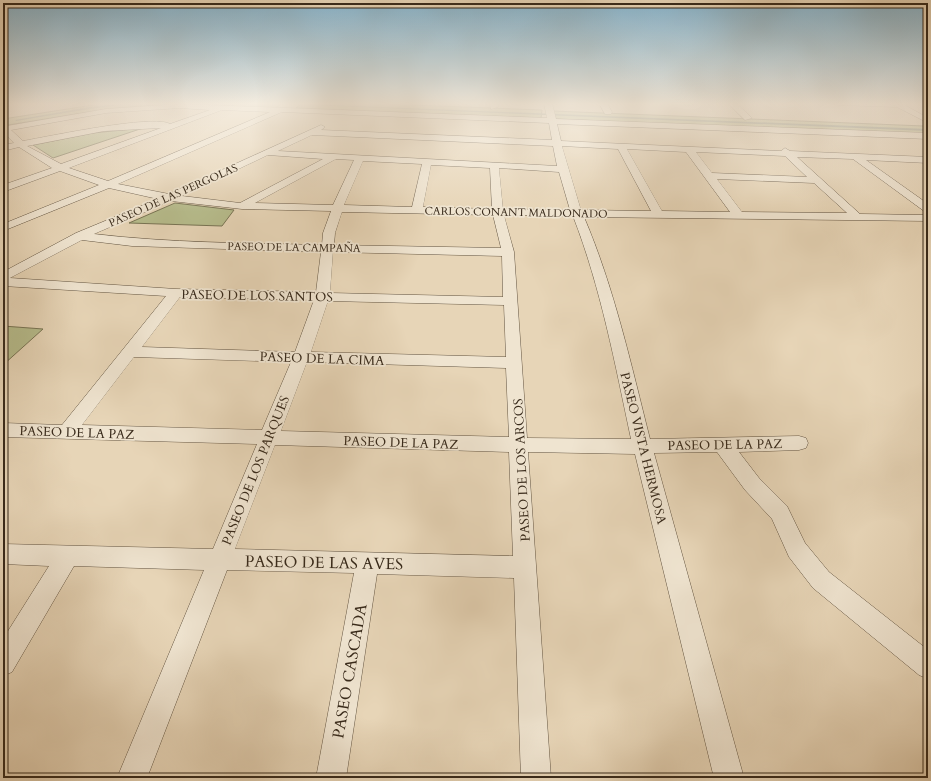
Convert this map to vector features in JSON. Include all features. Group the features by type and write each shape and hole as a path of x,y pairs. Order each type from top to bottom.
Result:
{"street":[{"name":"CARLOS CONANT MALDONADO","path":"13,139 18,145 59,168 107,184 207,203 242,206 498,212 928,218"},
{"path":"3,148 47,139"},
{"path":"3,189 139,139"},
{"path":"3,228 214,139"},
{"name":"PASEO DE LAS PERGOLAS","path":"3,277 80,236 171,197 295,139"},
{"path":"478,139 928,160"},
{"name":"PASEO VISTA HERMOSA","path":"556,139 577,213 590,247 618,344 642,445 729,778"},
{"path":"772,139 857,216"},
{"path":"621,146 658,214"},
{"path":"689,149 738,215"},
{"path":"269,152 564,169"},
{"path":"242,206 334,156"},
{"name":"PASEO DE LOS PARQUES","path":"132,778 301,357 323,296 329,233 337,208 360,157"},
{"path":"856,157 928,209"},
{"path":"417,210 427,161"},
{"name":"PASEO DE LOS ARCOS","path":"494,164 498,212 508,252 520,445 536,778"},
{"path":"709,176 817,180"},
{"name":"PASEO DE LA CAMPAÑA","path":"80,236 147,243 508,252"},
{"name":"PASEO DE LOS SANTOS","path":"3,282 176,293 511,301"},
{"path":"67,432 128,352 176,293"},
{"name":"PASEO DE LA CIMA","path":"128,352 515,363"},
{"name":"PASEO DE LA PAZ","path":"3,430 520,445 799,443"},
{"path":"722,444 752,484 780,513 797,550 821,580 928,666"},
{"name":"PASEO DE LAS AVES","path":"3,554 526,567"},
{"path":"3,663 68,556"},
{"name":"PASEO CASCADA","path":"331,778 367,563"}],"green space":[{"path":"61,139 109,139 53,158 33,145"},
{"path":"175,203 234,210 222,226 129,223"},
{"path":"3,326 43,329 3,365"}]}
